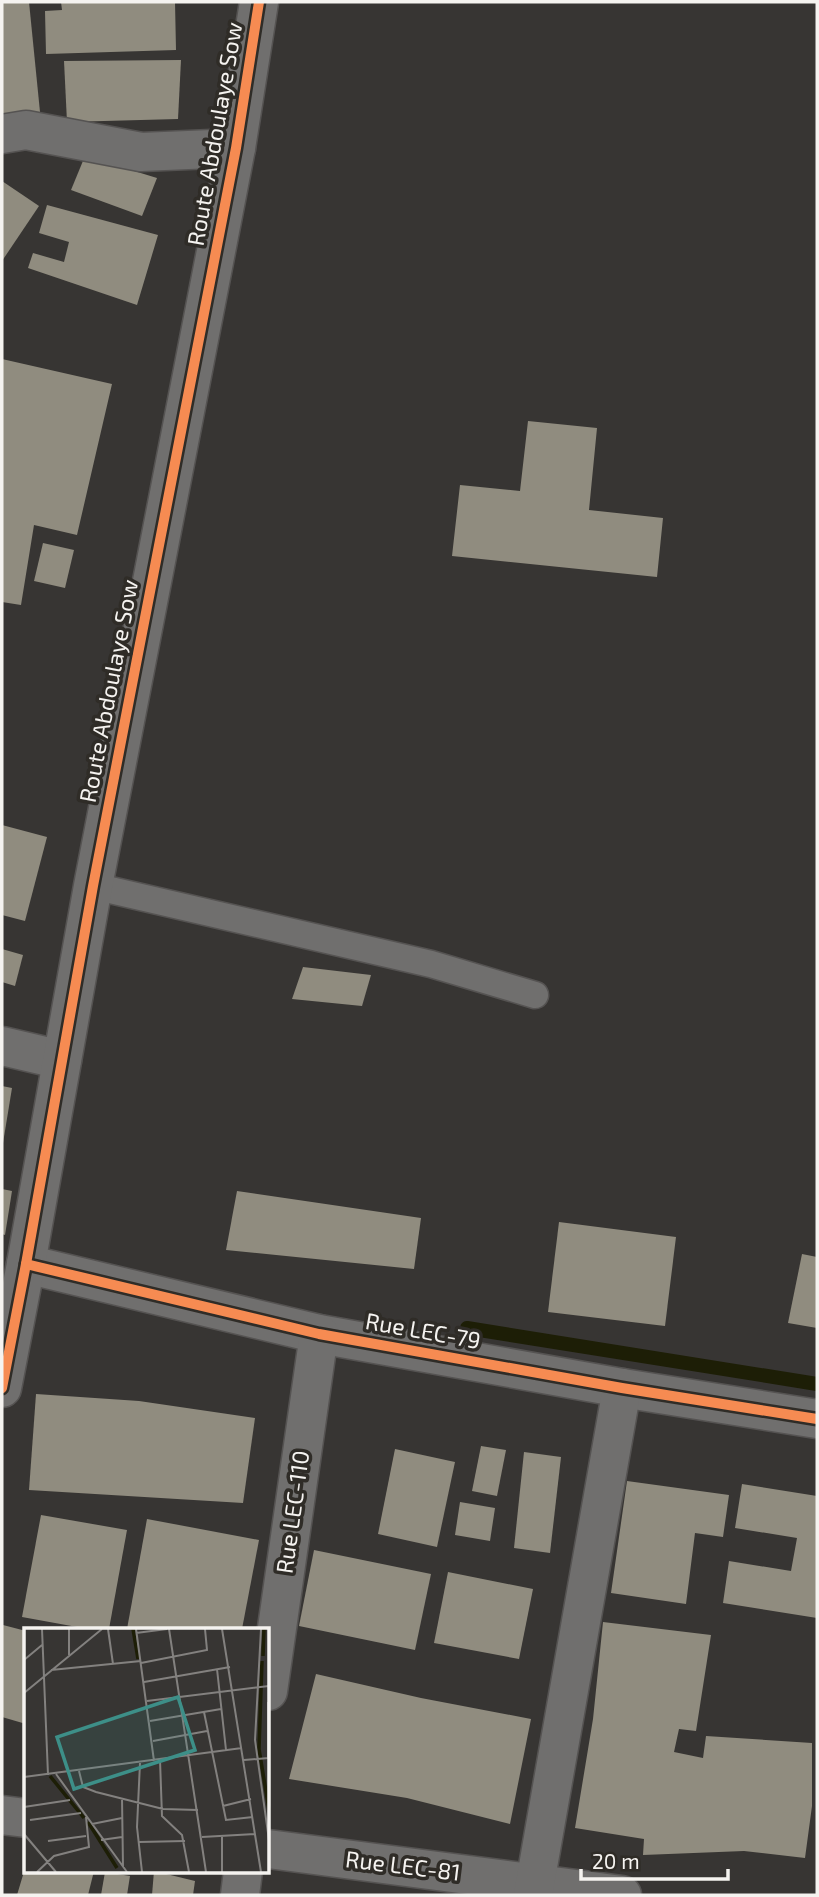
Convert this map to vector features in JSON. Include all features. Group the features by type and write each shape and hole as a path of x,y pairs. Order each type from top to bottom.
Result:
{"street":[{"name":"Route Abdoulaye Sow","path":"4,1364 26,1264 93,886 236,148 259,2"},
{"path":"2,134 26,130 141,152 236,148"},
{"path":"2,1046 62,1060"},
{"name":"Rue LEC-79","path":"26,1264 319,1334 622,1388 817,1419"},
{"name":"Rue LEC-110","path":"270,1677 319,1334"},
{"path":"534,1889 622,1388"},
{"path":"2,1815 24,1818"},
{"name":"Rue LEC-81","path":"270,1849 534,1889 622,1895"},
{"path":"240,1895 243,1872"}],"lane":[{"path":"93,886 430,964 535,995"}],"building":[{"path":"2,2 29,2 40,112 2,115"},
{"path":"61,2 175,2 176,50 46,54 45,11 62,10"},
{"path":"181,60 178,119 67,122 64,61"},
{"path":"85,156 157,178 142,216 71,190"},
{"path":"2,181 39,206 2,261"},
{"path":"47,205 158,235 137,305 28,268 33,253 64,262 69,242 39,233"},
{"path":"2,359 112,384 77,535 34,525 21,605 2,602"},
{"path":"528,421 597,428 589,510 663,518 657,577 452,556 460,485 520,491"},
{"path":"43,543 74,550 65,588 34,581"},
{"path":"2,825 47,837 25,921 2,915"},
{"path":"2,949 23,955 15,986 2,982"},
{"path":"303,967 371,975 362,1006 292,999"},
{"path":"2,1086 12,1088 3,1143 2,1143"},
{"path":"2,1189 12,1191 5,1235 2,1234"},
{"path":"237,1191 421,1218 414,1269 226,1250"},
{"path":"559,1222 676,1237 665,1326 548,1312"},
{"path":"802,1254 817,1257 817,1328 788,1323"},
{"path":"36,1394 139,1401 255,1418 243,1503 29,1490"},
{"path":"481,1446 506,1450 497,1496 472,1491"},
{"path":"395,1449 455,1462 437,1547 378,1534"},
{"path":"524,1452 561,1457 550,1553 514,1548"},
{"path":"627,1481 729,1495 723,1537 695,1533 686,1604 611,1593"},
{"path":"742,1484 817,1496 817,1618 723,1603 729,1561 791,1571 797,1538 735,1528"},
{"path":"460,1502 495,1508 490,1541 455,1535"},
{"path":"41,1515 127,1530 109,1628 82,1628 22,1617"},
{"path":"147,1519 259,1540 242,1628 127,1628"},
{"path":"314,1550 431,1574 415,1650 299,1626"},
{"path":"448,1572 533,1589 519,1659 434,1643"},
{"path":"603,1622 711,1635 696,1731 679,1729 674,1752 703,1758 706,1736 812,1743 812,1806 805,1858 744,1851 643,1855 644,1839 575,1828 593,1719"},
{"path":"3,1625 24,1630 24,1723 2,1717"},
{"path":"316,1674 531,1719 510,1824 407,1798 289,1779"},
{"path":"24,1872 94,1872 88,1895 17,1895"},
{"path":"105,1872 130,1876 127,1895 101,1895"},
{"path":"154,1872 195,1881 193,1895 152,1895"}],"waterway":[{"path":"467,1328 817,1384"}],"cycle path":[{"path":"2,1388 93,886 236,148 259,2"},
{"path":"26,1264 319,1334 622,1388 817,1419"}]}
